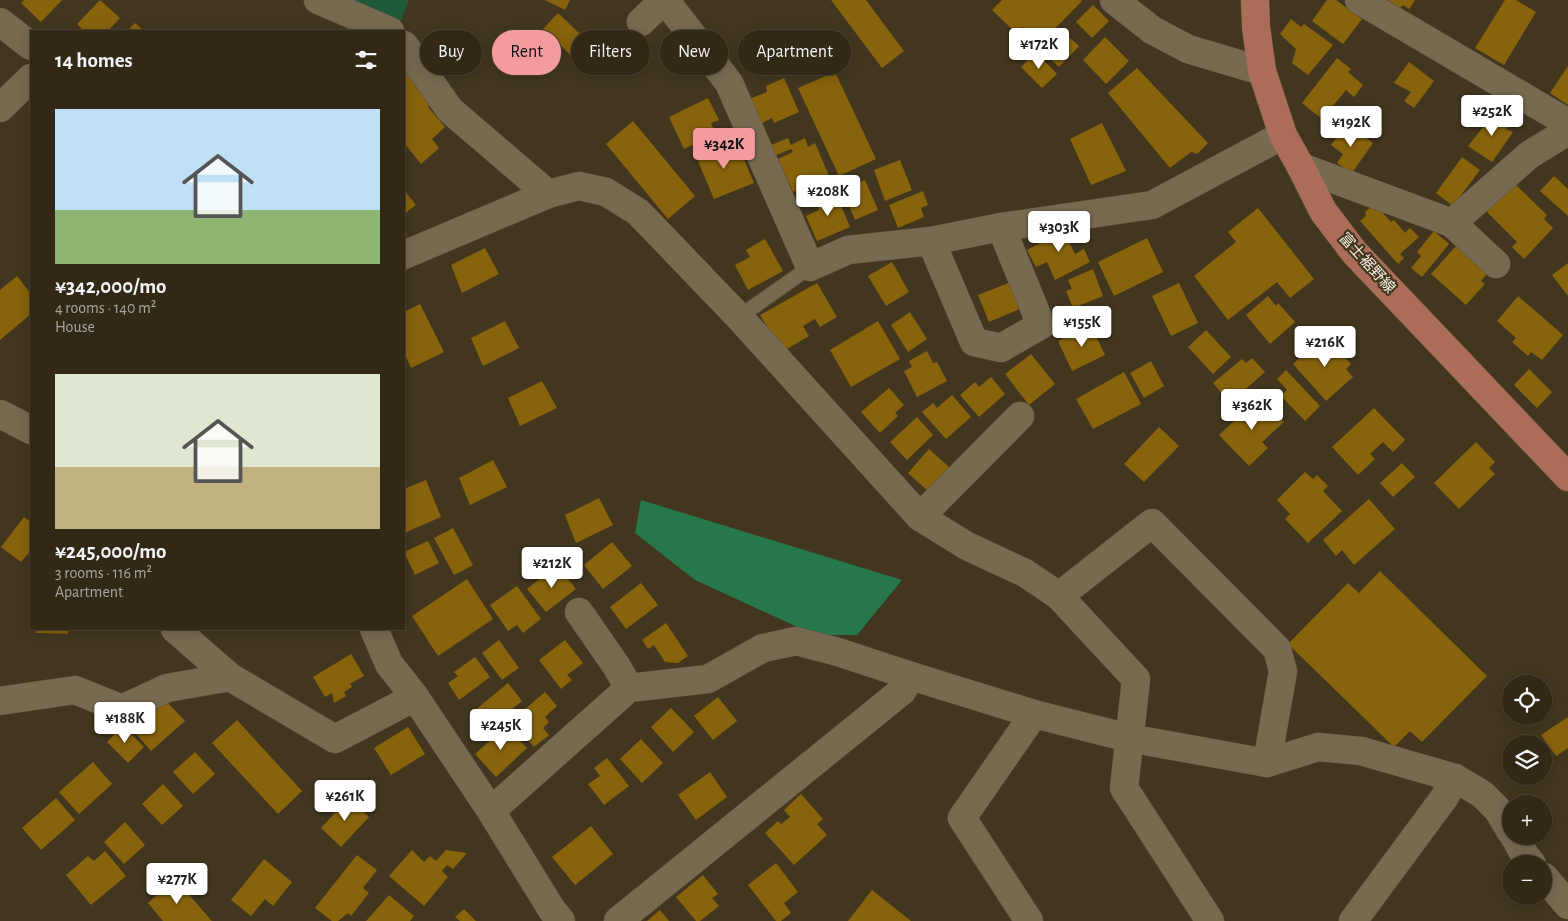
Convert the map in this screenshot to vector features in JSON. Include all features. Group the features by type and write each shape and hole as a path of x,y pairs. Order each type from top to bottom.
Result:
{"main road":[{"name":"富士裾野線","path":"1255,0 1256,27 1262,71 1283,135 1323,211 1354,252 1568,477"}],"street":[{"path":"318,0 388,30"},
{"path":"641,22 665,0 729,83 810,267 848,250 931,241 1001,227 1152,205 1283,135"},
{"path":"1114,0 1152,30 1188,49 1262,71"},
{"path":"1359,0 1568,123"},
{"path":"0,22 30,45"},
{"path":"405,46 450,110 548,194"},
{"path":"0,108 30,79"},
{"path":"1452,223 1529,154 1568,131"},
{"path":"1301,167 1452,223 1496,264"},
{"path":"405,254 548,194 579,186 606,192 638,212 739,316 920,517 967,546 1025,573 1060,596 1136,679 1124,788 1210,921"},
{"path":"931,241 974,342 1001,348 1041,325 1001,227"},
{"path":"1,416 30,430"},
{"path":"920,517 1020,416"},
{"path":"1060,596 1152,523 1277,649 1283,671 1267,763"},
{"path":"579,612 617,667 629,688"},
{"path":"176,630 230,677 335,739 414,697"},
{"path":"374,630 389,664 414,697 491,811 552,910 561,921"},
{"path":"491,811 629,688 708,679 763,648 796,641 838,652 1034,714 1129,738 1267,763 1318,747 1361,751 1455,778 1482,794 1502,817"},
{"path":"618,921 902,691 911,676"},
{"path":"0,701 75,690 122,710 167,688 230,677"},
{"path":"1029,921 962,818 1034,714"},
{"path":"1353,921 1444,798 1455,778"},
{"path":"1552,886 1568,905"}],"lane":[{"path":"739,316 810,267"}],"green space":[{"path":"338,0 409,0 397,30"},
{"path":"641,500 902,580 857,635 815,635 695,580 635,533"}],"building":[{"path":"24,0 62,0 41,22 21,3"},
{"path":"100,0 120,18 109,30 83,30 77,24"},
{"path":"545,0 570,0 565,10"},
{"path":"831,0 866,0 904,51 882,68"},
{"path":"1002,0 1082,1 1040,44 1023,27 1017,34 992,10"},
{"path":"1327,0 1336,0 1362,19 1343,44 1312,21"},
{"path":"1388,0 1415,0 1409,9 1403,5 1400,8"},
{"path":"1505,0 1516,0 1536,12 1504,65 1475,48"},
{"path":"1093,5 1109,21 1092,38 1076,22"},
{"path":"558,13 576,30 571,30 571,55 561,46 561,30 543,29"},
{"path":"1291,19 1301,27 1304,24 1333,45 1308,75 1292,63 1296,49 1280,34"},
{"path":"135,23 143,30 128,30"},
{"path":"1062,31 1079,46 1059,67 1043,52"},
{"path":"1105,37 1129,61 1106,84 1083,60"},
{"path":"1036,52 1057,74 1042,88 1021,67"},
{"path":"1337,58 1351,69 1348,72 1363,85 1354,97 1346,90 1322,119 1302,103"},
{"path":"1409,62 1434,81 1414,108 1404,101 1411,92 1394,83"},
{"path":"1568,66 1568,105 1550,93"},
{"path":"406,67 434,101 428,107 445,127 432,139 439,148 421,164 405,144"},
{"path":"1137,68 1208,143 1197,154 1191,152 1170,168 1108,93"},
{"path":"828,75 836,75 876,159 839,176 798,88"},
{"path":"784,78 799,112 774,123 772,118 760,124 749,99 767,92 766,86"},
{"path":"708,98 719,120 711,123 716,134 684,149 669,117"},
{"path":"1496,111 1511,121 1506,129 1513,132 1492,162 1468,146"},
{"path":"633,121 695,196 668,219 606,144"},
{"path":"1102,123 1126,171 1091,185 1070,139"},
{"path":"1347,124 1373,143 1352,173 1337,163 1343,154 1331,145"},
{"path":"788,138 791,145 805,138 808,147 815,143 829,176 793,192 778,159 793,152 791,149 774,156 769,146"},
{"path":"725,141 731,155 740,150 754,183 714,199 695,154"},
{"path":"1462,157 1480,170 1453,206 1436,193"},
{"path":"900,160 912,190 885,201 874,170"},
{"path":"1554,176 1568,189 1568,216 1540,191"},
{"path":"865,180 878,210 855,220 842,190"},
{"path":"1513,182 1547,215 1544,219 1553,228 1524,259 1512,247 1517,242 1486,211"},
{"path":"405,191 416,205 405,213"},
{"path":"835,191 850,227 817,241 806,216 819,210 815,200"},
{"path":"923,191 928,205 921,208 924,217 898,228 889,205"},
{"path":"1375,204 1391,222 1394,220 1405,233 1410,228 1419,237 1400,254 1404,258 1398,264 1360,221 1366,216 1365,212"},
{"path":"1258,208 1314,279 1290,298 1277,282 1228,320 1194,276 1236,242 1228,232"},
{"path":"1070,227 1076,238 1069,242 1075,254 1084,249 1090,262 1055,280 1047,262 1036,267 1027,250 1051,237 1048,231"},
{"path":"1434,231 1449,244 1422,277 1411,268 1421,256 1417,252"},
{"path":"1147,238 1163,272 1114,296 1098,262"},
{"path":"765,239 783,271 748,290 735,265 750,257 746,250"},
{"path":"1456,246 1487,274 1481,281 1485,284 1466,305 1431,274"},
{"path":"485,248 499,274 462,293 451,265"},
{"path":"892,262 909,292 886,306 868,276"},
{"path":"1568,263 1568,296 1552,275"},
{"path":"1093,269 1103,296 1073,308 1066,291 1072,289 1068,280"},
{"path":"17,276 30,293 30,315 0,340 0,290"},
{"path":"1011,282 1022,308 989,322 978,295"},
{"path":"817,283 837,317 820,327 815,319 803,326 809,336 782,352 760,315"},
{"path":"1179,283 1198,323 1171,336 1152,296"},
{"path":"1268,296 1276,306 1278,303 1295,322 1270,344 1246,315"},
{"path":"1518,296 1563,335 1542,360 1531,352 1528,356 1512,342 1516,338 1497,321"},
{"path":"420,304 444,352 411,368 405,354 405,312"},
{"path":"910,312 927,339 908,352 891,325"},
{"path":"505,321 519,348 483,366 471,338"},
{"path":"878,321 900,359 851,387 830,350"},
{"path":"1091,325 1105,355 1072,371 1058,341"},
{"path":"1206,330 1231,357 1213,374 1188,347"},
{"path":"1325,335 1351,364 1346,369 1353,377 1326,401 1293,364"},
{"path":"927,351 933,363 937,362 947,381 917,397 904,371 912,367 909,361"},
{"path":"1031,354 1055,384 1029,405 1005,374"},
{"path":"1252,358 1265,372 1230,403 1213,383 1242,359 1246,363"},
{"path":"1151,361 1164,386 1144,398 1130,373"},
{"path":"1529,369 1552,392 1537,408 1514,385"},
{"path":"1286,370 1320,406 1305,421 1281,396 1287,390 1277,379"},
{"path":"1124,372 1141,404 1093,429 1076,399"},
{"path":"991,377 1005,394 979,417 960,395 975,382 979,387"},
{"path":"542,381 557,408 520,426 508,398"},
{"path":"889,388 904,405 895,413 898,416 880,433 861,412"},
{"path":"952,395 971,417 946,439 922,412 933,403 937,408"},
{"path":"1260,397 1284,422 1262,442 1268,448 1249,466 1219,435"},
{"path":"1374,408 1405,440 1393,452 1383,442 1370,454 1375,459 1358,475 1332,447"},
{"path":"917,417 933,435 907,460 890,442"},
{"path":"1159,427 1179,446 1144,482 1124,464"},
{"path":"1476,442 1495,462 1489,468 1495,474 1459,509 1434,483"},
{"path":"929,449 949,467 928,491 908,473"},
{"path":"493,460 507,487 470,505 459,478"},
{"path":"1402,463 1415,477 1393,497 1380,483"},
{"path":"1305,472 1313,479 1317,475 1328,486 1323,491 1342,511 1308,543 1285,519 1290,514 1277,500"},
{"path":"426,480 441,517 405,533 405,489"},
{"path":"599,498 613,525 576,543 565,515"},
{"path":"1369,499 1395,529 1354,565 1342,550 1336,556 1323,540"},
{"path":"24,517 30,521 30,551 21,562 1,547"},
{"path":"453,528 473,565 454,575 434,538"},
{"path":"428,541 439,563 415,575 405,552"},
{"path":"612,542 632,566 603,589 584,565"},
{"path":"557,565 576,589 546,612 527,589"},
{"path":"1380,571 1487,676 1422,742 1410,731 1394,747 1288,644 1348,583 1359,593"},
{"path":"467,579 493,619 438,656 412,616"},
{"path":"641,583 658,605 626,629 610,607"},
{"path":"517,586 541,619 523,633 517,625 508,631 490,605"},
{"path":"666,623 688,656 678,663 665,662 654,645 648,649 642,640"},
{"path":"36,630 69,630 68,634 36,633"},
{"path":"499,640 519,668 502,680 482,653"},
{"path":"565,640 583,663 567,675 572,680 561,689 539,660"},
{"path":"351,654 364,676 350,684 352,687 344,692 346,696 334,703 332,693 325,697 313,677"},
{"path":"475,657 490,677 459,700 448,683 458,676 454,672"},
{"path":"508,683 522,701 487,729 474,711"},
{"path":"545,692 557,706 545,717 549,722 543,728 549,735 534,747 511,721"},
{"path":"718,697 737,721 713,740 694,716"},
{"path":"165,700 185,721 151,751 132,729"},
{"path":"671,708 694,732 673,752 651,727"},
{"path":"1568,717 1568,748 1556,756 1552,750 1552,735 1541,735"},
{"path":"237,720 302,791 278,814 212,743"},
{"path":"123,726 144,747 128,763 107,742"},
{"path":"506,726 527,748 496,777 475,754"},
{"path":"408,727 425,754 391,775 374,748"},
{"path":"641,739 663,763 642,783 620,759"},
{"path":"195,752 215,774 193,794 173,772"},
{"path":"607,758 629,786 604,805 588,784 600,776 594,768"},
{"path":"93,762 112,784 79,814 59,792"},
{"path":"710,772 727,797 696,820 678,795"},
{"path":"163,784 183,806 162,825 142,804"},
{"path":"801,794 823,819 817,824 827,835 794,865 765,833 778,821 781,824 790,817 784,810"},
{"path":"56,798 75,820 41,850 22,828"},
{"path":"349,798 369,817 341,847 321,828"},
{"path":"125,822 145,845 124,864 104,842"},
{"path":"591,826 613,854 575,885 552,857"},
{"path":"412,850 424,862 430,856 436,861 446,850 467,853 453,869 447,865 442,871 448,877 424,906 389,876"},
{"path":"105,851 126,876 91,905 66,875 88,856 94,861"},
{"path":"357,855 377,870 363,888 369,893 351,916 348,913 338,921 332,921 315,908"},
{"path":"264,859 292,882 273,906 265,899 251,916 231,900"},
{"path":"776,863 798,892 784,903 791,913 781,921 776,921 748,885"},
{"path":"703,875 718,894 712,898 719,906 700,921 696,921 676,897"},
{"path":"175,879 212,921 163,921 148,903"},
{"path":"872,890 911,921 848,921"},
{"path":"389,895 414,916 410,921 366,921"},
{"path":"464,909 476,921 460,921 455,917"},
{"path":"660,910 669,921 647,921"}]}
